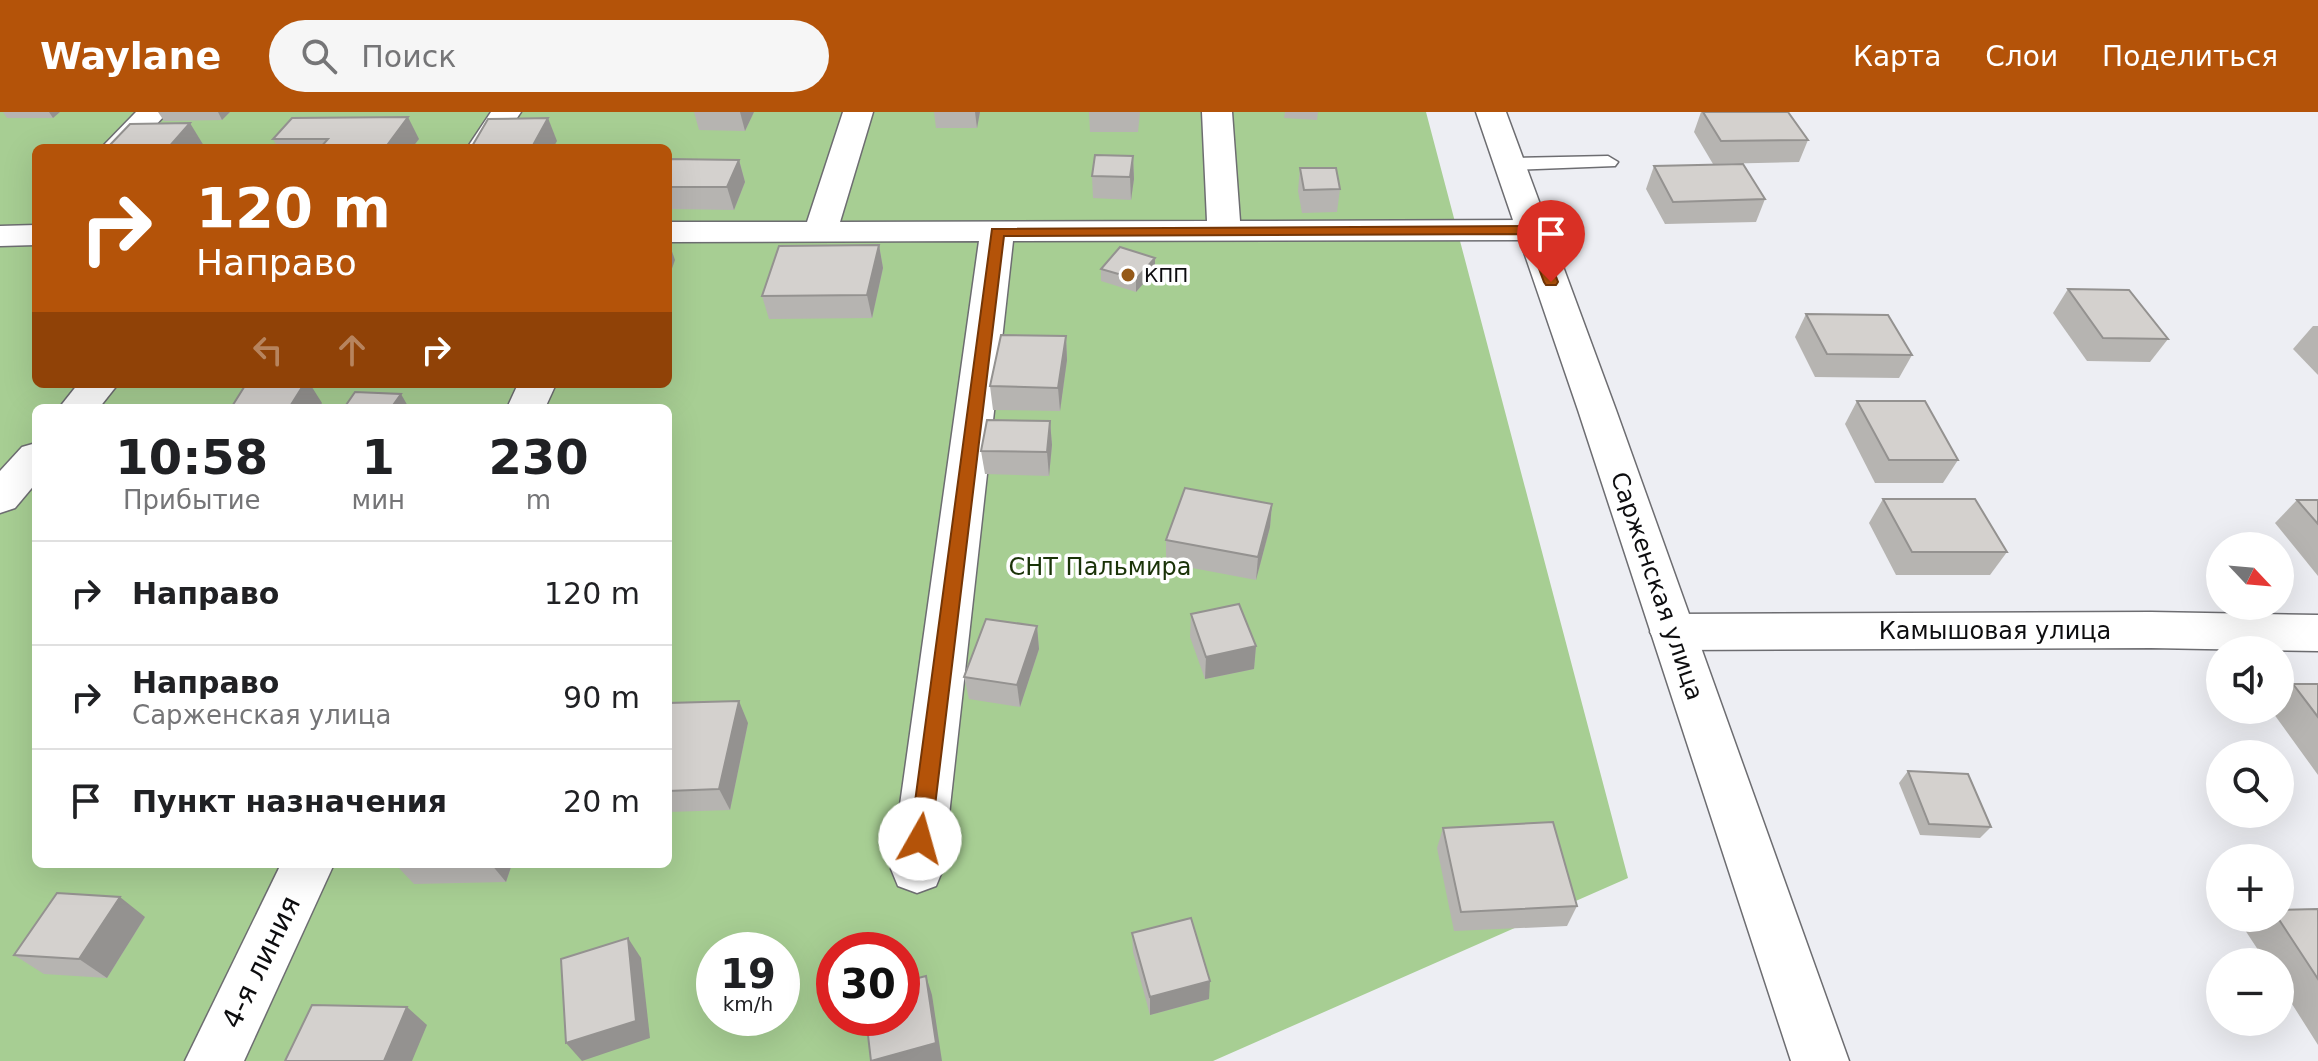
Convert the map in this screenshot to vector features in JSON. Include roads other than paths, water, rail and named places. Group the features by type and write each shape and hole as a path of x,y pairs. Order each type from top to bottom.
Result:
{"street":[{"path":"120,144 153,112"},
{"path":"485,144 506,112"},
{"path":"820,232 858,112"},
{"path":"1217,112 1224,231"},
{"name":"Сарженская улица","path":"1491,112 1820,1061"},
{"path":"672,232 1531,230"},
{"path":"917,869 997,232"},
{"path":"82,404 96,388"},
{"path":"0,498 32,462"},
{"name":"Камышовая улица","path":"1673,632 2151,630 2318,633"},
{"name":"4-я линия","path":"214,1061 306,868"}],"lane":[{"path":"1509,164 1608,162"}],"place":[{"name":"КПП","path":"1128,275"}],"park label":[{"name":"СНТ Пальмира","path":"1100,567"}]}
